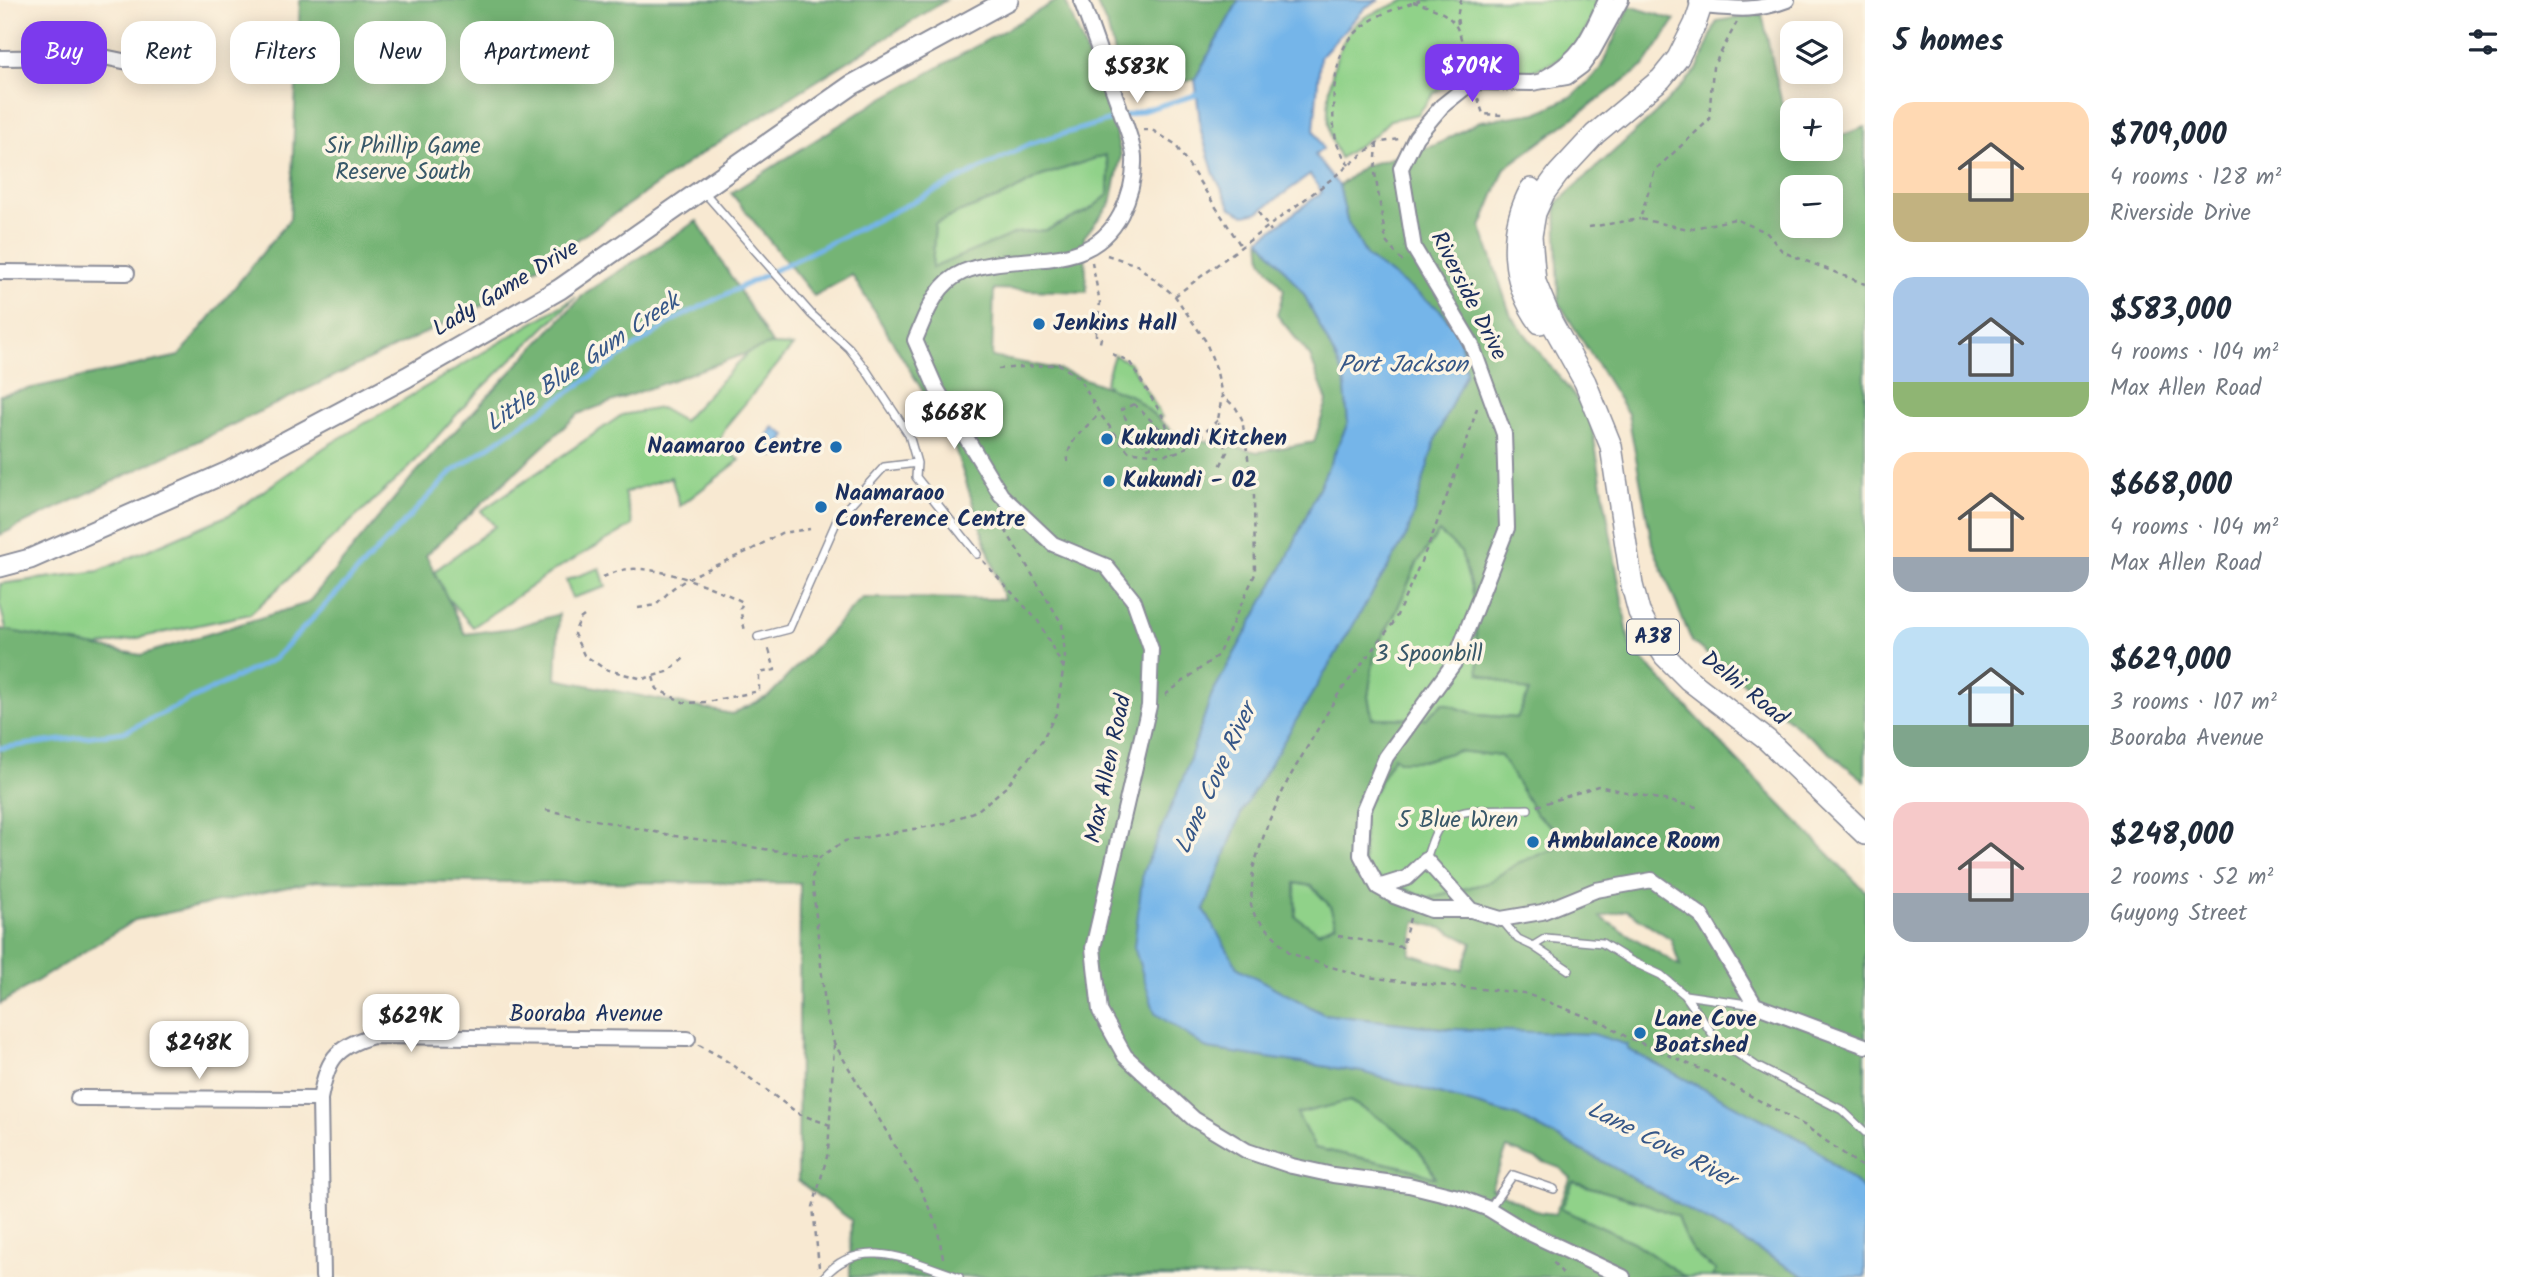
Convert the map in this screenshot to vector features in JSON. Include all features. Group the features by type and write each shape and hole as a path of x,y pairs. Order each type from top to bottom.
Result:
{"main road":[{"name":"Lady Game Drive","path":"0,567 30,559 230,471 407,377 560,289 852,85 1008,0"},
{"name":"Delhi Road","path":"1700,2 1678,58 1661,79 1595,134 1544,192 1535,213 1531,236 1535,282 1572,362 1585,382 1611,446 1632,585 1639,612 1651,634 1665,656 1689,680 1767,740 1865,834"}],"street":[{"name":"Max Allen Road","path":"1081,0 1134,155 1133,184 1127,203 1116,223 1090,254 1004,262 962,272 937,290 915,340 936,388 1001,495 1053,544 1106,566 1133,601 1151,649 1149,706 1093,948 1100,1011 1125,1056 1194,1118 1247,1151 1292,1166 1333,1175 1409,1185 1458,1197 1489,1209 1525,1231 1623,1277"},
{"path":"1532,83 1550,75 1587,43 1606,0"},
{"path":"1472,82 1532,83 1567,77 1594,51 1621,0"},
{"path":"1700,2 1769,7 1787,0"},
{"path":"0,58 104,57 121,61"},
{"name":"Riverside Drive","path":"1378,887 1361,855 1363,811 1386,757 1454,663 1507,528 1504,434 1471,343 1414,248 1401,169 1416,137 1442,106 1472,82"},
{"path":"0,272 127,274"},
{"path":"1378,887 1406,878 1426,860 1471,911"},
{"path":"1378,887 1431,910 1471,911 1501,919 1542,912 1596,890 1653,880 1701,915 1755,1005 1865,1046"},
{"name":"Booraba Avenue","path":"323,1277 320,1099 326,1071 340,1052 355,1041 373,1036 688,1039"},
{"path":"78,1098 320,1099"}],"lane":[{"path":"701,189 811,314 849,348 909,435 917,463 916,477 977,554"},
{"path":"758,637 789,629 838,518 884,467 917,463"},
{"path":"1426,860 1436,831 1446,819 1462,812 1528,809"},
{"path":"1501,919 1518,939 1569,970"},
{"path":"1533,946 1546,938 1602,943 1661,975 1685,995 1716,1039 1756,1066 1842,1110 1865,1132"},
{"path":"1685,995 1755,1005"},
{"path":"1489,1209 1513,1175 1555,1189"},
{"path":"824,1277 837,1263 854,1255 870,1253 899,1258 959,1277"}],"path":[{"path":"1349,165 1338,146 1333,110 1339,64 1347,43 1365,25 1381,15 1420,0"},
{"path":"1461,0 1457,16 1458,27 1483,114 1502,115"},
{"path":"1413,2 1443,12 1458,27"},
{"path":"1640,219 1654,170 1709,120 1713,66 1737,26 1742,7"},
{"path":"1127,129 1152,130 1175,144 1241,246"},
{"path":"1175,296 1377,143 1416,137"},
{"path":"1375,173 1377,143"},
{"path":"1258,212 1271,231"},
{"path":"1589,227 1640,219 1689,229 1735,219 1766,232 1783,252 1865,284"},
{"path":"1099,347 1101,338 1096,336 1096,332 1100,303 1090,254 1138,265 1175,296 1205,340 1216,368 1222,395 1218,420 1227,452 1219,469"},
{"path":"1112,354 1129,361 1165,420 1173,453"},
{"path":"998,369 1059,364 1079,378 1100,414 1128,451 1162,456 1183,451 1218,420"},
{"path":"1149,706 1218,655 1255,574 1254,496 1242,419 1236,408 1222,395"},
{"path":"1134,404 1159,428 1159,438 1160,445 1147,448 1132,430 1121,410 1134,404"},
{"path":"1465,447 1476,411"},
{"path":"1068,461 1067,451 1072,442 1100,414"},
{"path":"1159,438 1169,436"},
{"path":"944,1264 937,1226 920,1188 834,1043 827,1015 812,877 820,857 845,841 943,824 978,810 1006,787 1041,743 1057,712 1065,657 1062,624 1006,531 1001,495"},
{"path":"638,608 656,605 673,588 687,579 781,533 810,529"},
{"path":"977,554 1038,621 1063,667"},
{"path":"603,577 629,569 662,573 708,586 743,602 740,609 745,631"},
{"path":"584,616 574,634 584,655 605,669 643,680 667,672 687,656"},
{"path":"653,677 657,689 685,703 707,702 759,691 759,674 775,670 768,645"},
{"path":"1528,809 1598,786 1701,808"},
{"path":"546,810 675,836 820,857"},
{"path":"1338,936 1402,947 1414,904"},
{"path":"1591,1019 1707,1072 1804,1125 1865,1169"},
{"path":"688,1039 722,1057 799,1114 830,1125"},
{"path":"818,1269 813,1207 828,1153 834,1043"}],"green space":[{"name":"Sir Phillip Game Reserve South","path":"300,0 946,0 705,151 482,306 0,535 0,395 179,356 290,219 296,84 340,84 340,21 299,21"},
{"path":"1058,0 1065,0 1108,99 1121,156 1111,203 1084,237 1087,292 994,289 992,357 1057,369 1132,396 1177,435 1258,452 1314,442 1327,401 1310,356 1277,315 1284,290 1262,260 1260,239 1304,294 1344,375 1348,423 1287,559 1212,694 1183,779 1208,1049 1362,1072 1519,1117 1806,1277 1712,1277 1716,1270 1690,1248 1677,1216 1573,1182 1561,1209 1633,1242 1685,1277 850,1277 851,1220 798,1181 800,883 316,881 135,920 0,1004 0,629 141,655 308,603 412,477 585,293 697,221 772,344 578,414 426,555 465,634 512,628 559,614 556,679 732,714 769,696 862,598 1004,599 952,439 852,275 814,296 731,193 873,104","holes":["1105,155 1109,169 1108,195 1088,211 1047,230 1016,233 932,268 935,224 1006,195 1039,177","1350,1101 1400,1132 1420,1152 1435,1178 1408,1168 1315,1148 1297,1114","1507,1148 1560,1168 1571,1178 1555,1214 1539,1212 1491,1188"]},
{"path":"1095,0 1239,0 1195,79 1134,95 1117,66 1108,28"},
{"path":"1406,0 1600,0 1580,42 1556,61 1526,74 1467,75 1434,93 1418,114 1390,120 1376,134 1340,158 1331,136 1328,119 1330,86 1338,53 1354,26 1365,17"},
{"path":"1630,6 1675,20 1644,66 1505,168 1481,227 1511,316 1590,416 1630,646 1865,891 1865,1191 1806,1142 1627,1049 1323,1014 1237,968 1204,910 1242,811 1436,438 1466,372 1440,310 1367,257 1347,221 1339,186 1364,166 1436,145 1480,121 1537,113 1573,96 1599,71","holes":["1439,532 1461,552 1474,598 1479,673 1529,692 1517,718 1478,715 1443,703 1425,719 1372,718 1368,697 1375,650 1396,612 1417,563","1457,751 1501,756 1536,814 1563,836 1556,848 1518,863 1487,883 1427,898 1364,872 1363,811 1394,756 1398,761 1422,761","1295,883 1312,886 1330,906 1336,924 1318,932 1296,917","1626,910 1671,939 1680,966 1600,917","1416,921 1444,929 1472,943 1462,970 1410,954"]},
{"path":"1762,14 1781,98 1780,161 1843,161 1843,135 1865,127 1865,781 1692,642 1652,544 1628,414 1559,303 1556,204 1655,114 1697,70 1717,21"},
{"path":"1105,155 1109,169 1108,195 1088,211 1047,230 1016,233 932,269 935,224 1006,195 1039,177"},
{"path":"576,297 468,402 409,468 250,614 86,649 7,632 0,606 0,584 99,571 231,514 325,447"},
{"path":"754,346 793,346 726,426 718,444 740,460 680,506 671,477 624,493 633,525 553,571 473,627 428,576 495,526 481,511 622,415 660,408 683,421"},
{"path":"1114,355 1129,362 1162,417 1146,421 1105,383"},
{"name":"3 Spoonbill","path":"1439,532 1461,552 1474,598 1479,673 1529,692 1517,718 1478,715 1443,703 1425,719 1373,718 1368,697 1375,650 1396,612 1417,563"},
{"path":"600,568 606,587 572,598 566,580"},
{"name":"5 Blue Wren","path":"1457,751 1502,756 1536,814 1564,836 1556,848 1518,863 1487,883 1427,898 1364,872 1363,811 1394,756 1422,761"},
{"path":"1294,883 1311,886 1330,906 1336,925 1318,932 1296,917"},
{"path":"1349,1101 1389,1123 1423,1153 1436,1179 1408,1168 1315,1148 1297,1114"},
{"path":"1573,1182 1677,1216 1690,1247 1716,1270 1712,1277 1685,1277 1633,1242 1561,1209"}],"water":[{"name":"Port Jackson","path":"1239,0 1379,0 1366,7 1320,57 1314,130 1323,149 1315,155 1339,186 1347,221 1367,257 1440,310 1459,333 1466,372 1436,438 1407,535 1242,811 1204,910 1238,968 1323,1014 1449,1029 1593,1034 1628,1045 1627,1049 1806,1142 1865,1191 1865,1277 1806,1277 1519,1117 1362,1072 1208,1049 1155,1013 1134,947 1143,872 1183,779 1212,694 1287,559 1348,423 1344,375 1304,294 1260,239 1322,192 1310,175 1258,212 1245,215 1231,208 1214,174 1201,131 1195,79"},
{"path":"773,427 786,435 774,456 761,448"}],"waterway":[{"name":"Little Blue Gum Creek","path":"0,748 124,732 274,659 452,472 674,320 1032,143 1203,93"}],"place":[{"name":"Jenkins Hall","path":"1039,324"},
{"name":"Kukundi Kitchen","path":"1107,439"},
{"name":"Naamaroo Centre","path":"836,447"},
{"name":"Kukundi - 02","path":"1109,481"},
{"name":"Naamaraoo Conference Centre","path":"821,507"},
{"name":"Ambulance Room","path":"1533,842"},
{"name":"Lane Cove Boatshed","path":"1640,1033"}],"water label":[{"name":"Lane Cove River","path":"1216,779"},
{"name":"Lane Cove River","path":"1661,1145"}]}
